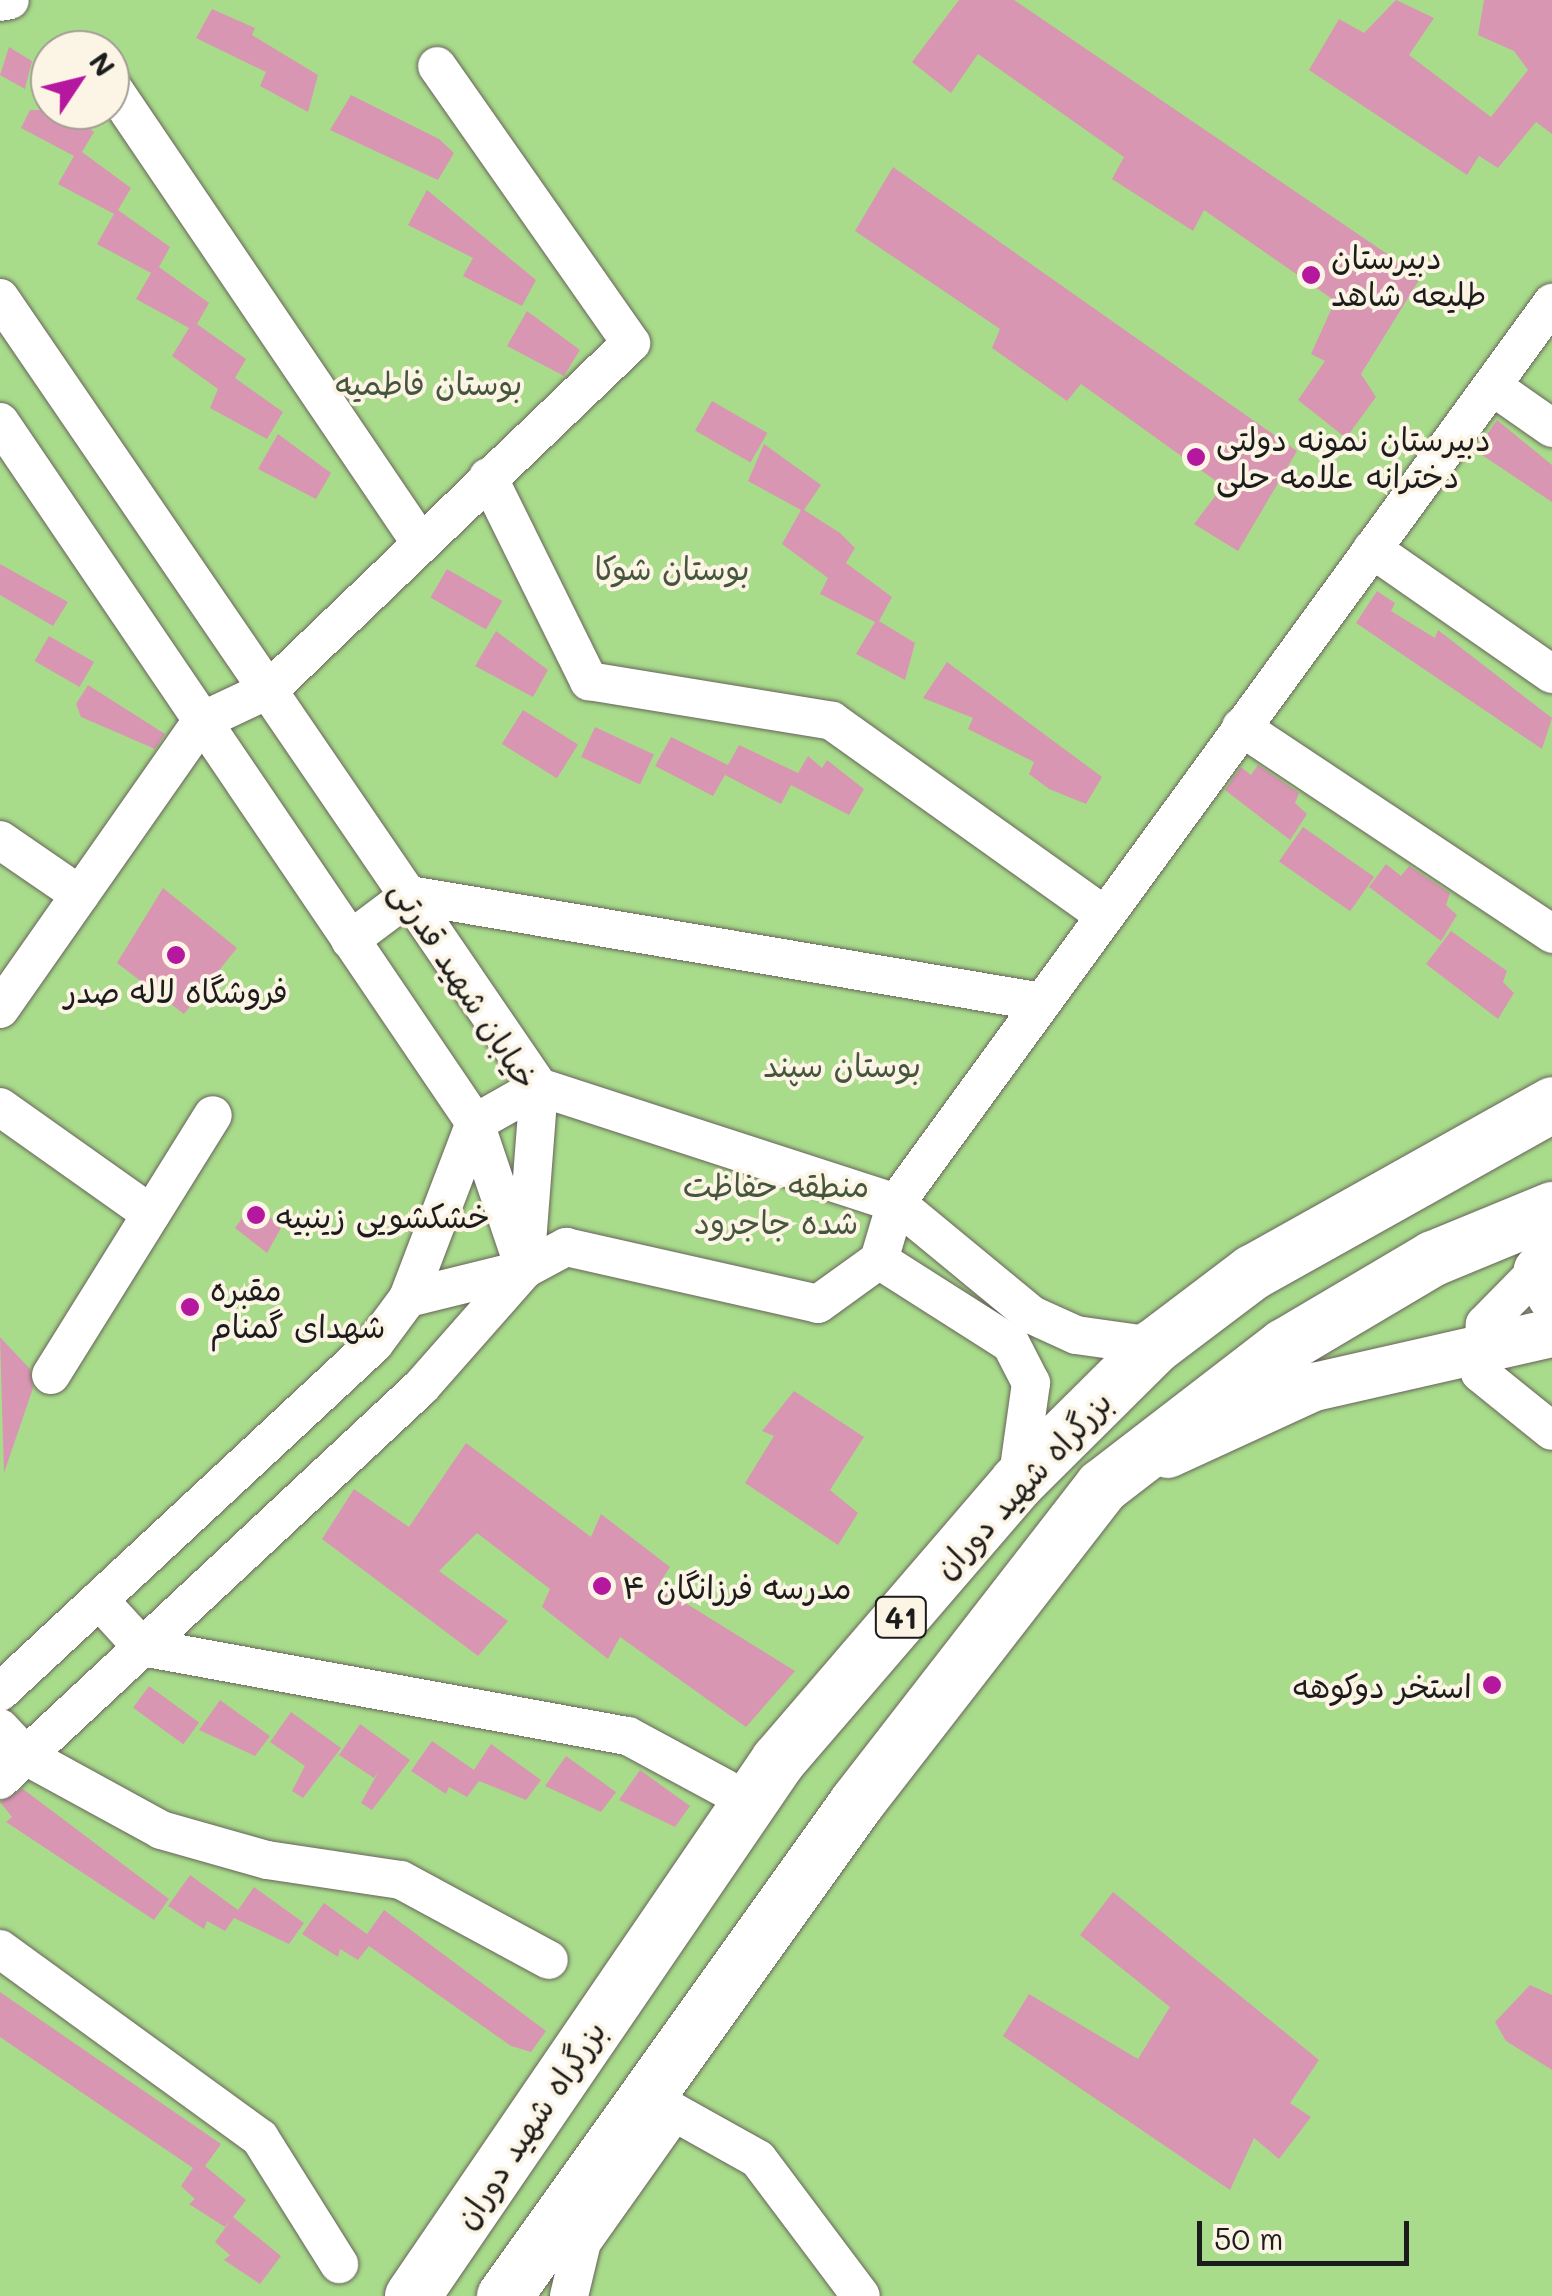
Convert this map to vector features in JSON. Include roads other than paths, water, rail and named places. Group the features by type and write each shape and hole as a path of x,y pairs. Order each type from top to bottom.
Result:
{"highway":[{"name":"بزرگراه شهید دوران","path":"412,2296 778,1760 1017,1482 1154,1346 1252,1272 1552,1104"},
{"name":"بزرگراه شهید دوران","path":"504,2296 856,1803 1102,1486 1284,1346 1433,1258 1552,1209"}],"main road":[{"path":"1102,1486 1314,1387 1552,1333"}],"street":[{"path":"0,2 10,0"},
{"path":"0,1009 202,721 270,689 631,343 437,66"},
{"path":"130,114 420,542"},
{"name":"خیابان شهید قدرتی","path":"0,298 12,343 270,689 539,1086 525,1269"},
{"path":"408,1298 525,1269 566,1247 818,1304 880,1260 896,1202 1552,303"},
{"path":"1492,386 1552,428"},
{"name":"خیابان شهید قدرتی","path":"0,422 474,1123 525,1269"},
{"path":"488,477 589,681 832,720 1104,915"},
{"path":"1372,548 1552,674"},
{"path":"1241,727 1552,934"},
{"path":"0,840 80,895"},
{"path":"350,940 410,895 1042,1002"},
{"path":"0,1692 374,1344 408,1298 474,1123 539,1086 896,1202 1032,1314 1076,1335 1154,1346"},
{"path":"0,1107 152,1214"},
{"path":"51,1375 214,1115"},
{"path":"880,1260 1011,1344 1031,1383 1017,1482"},
{"path":"13,1768 421,1387 525,1269"},
{"path":"1547,1274 1485,1324 1480,1373 1552,1431"},
{"path":"99,1600 142,1647 628,1736 726,1789"},
{"path":"0,1728 13,1768 161,1830 266,1860 401,1880 548,1960"},
{"path":"0,1949 260,2138 339,2264"},
{"path":"569,2296 582,2242 674,2112 758,2159 861,2296"}],"place":[{"name":"دبیرستان طلیعه شاهد","path":"1311,275"},
{"name":"دبیرستان نمونه دولتی دخترانه علامه حلی","path":"1196,457"},
{"name":"فروشگاه لاله صدر","path":"176,955"},
{"name":"خشکشویی زینبیه","path":"256,1215"},
{"name":"مقبره شهدای گمنام","path":"190,1307"},
{"name":"مدرسه فرزانگان ۴","path":"602,1586"},
{"name":"استخر دوکوهه","path":"1492,1685"}],"park label":[{"name":"بوستان فاطمیه","path":"429,382"},
{"name":"بوستان شوکا","path":"672,567"},
{"name":"بوستان سپند","path":"842,1064"},
{"name":"منطقه حفاظت شده جاجرود","path":"776,1204"}]}
